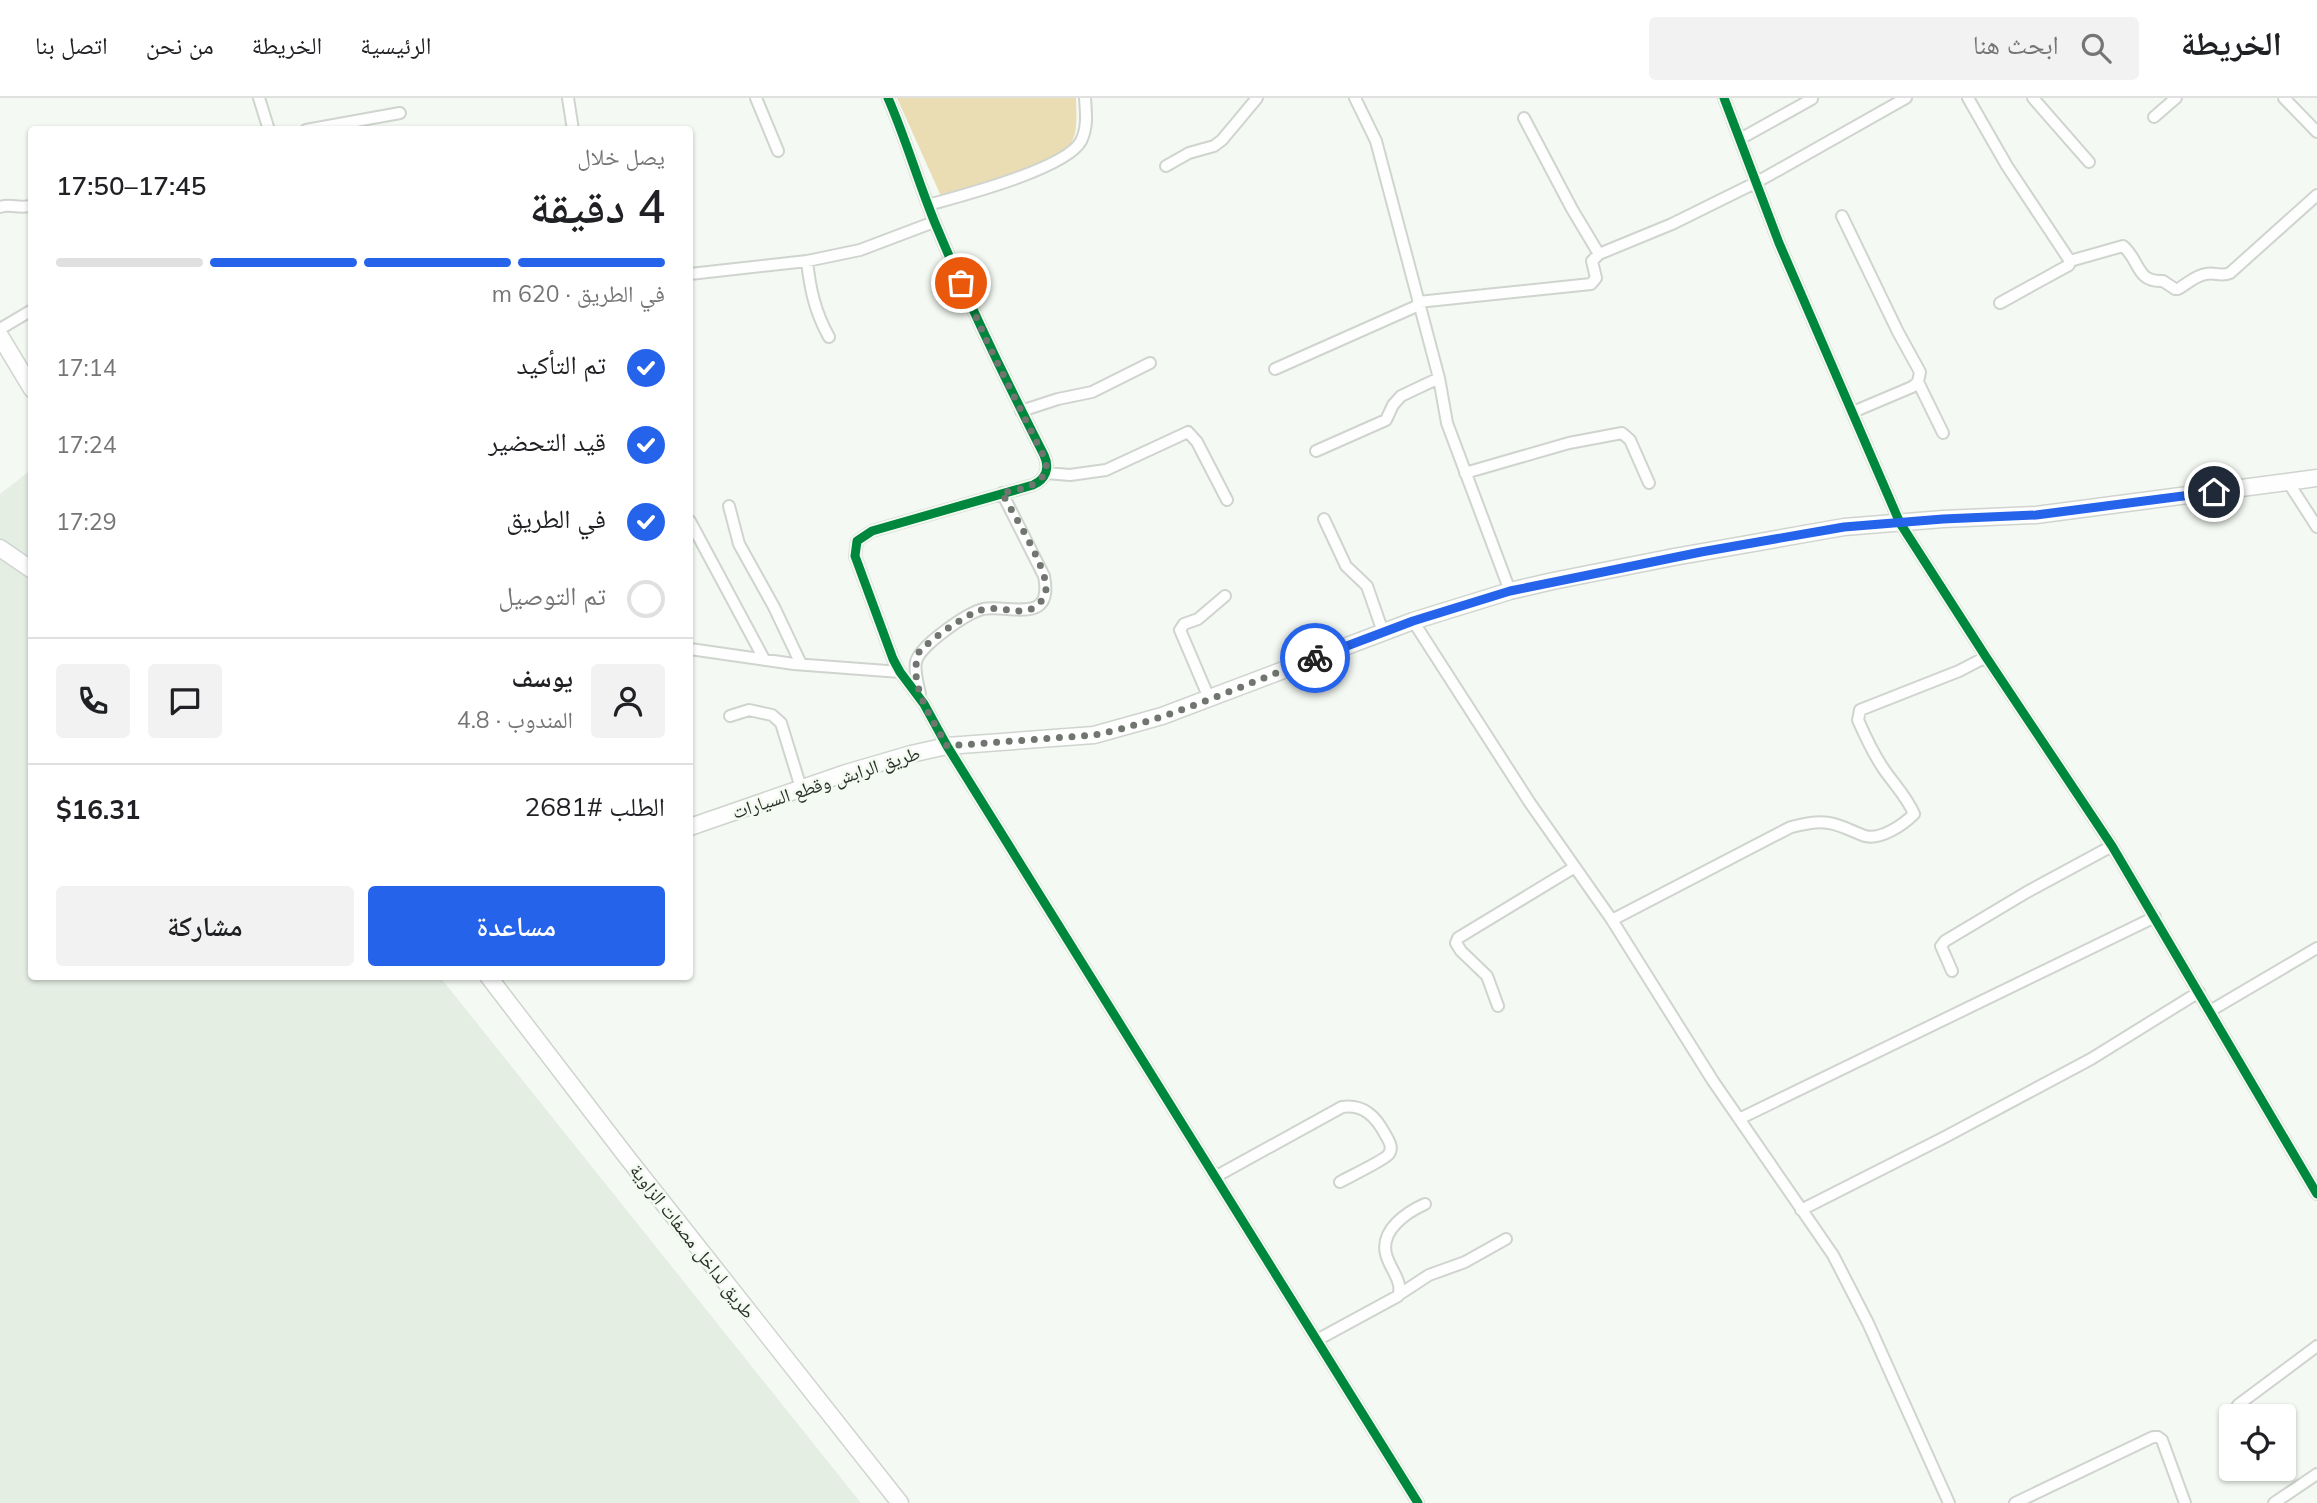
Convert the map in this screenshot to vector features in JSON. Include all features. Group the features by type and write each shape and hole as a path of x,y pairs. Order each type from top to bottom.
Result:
{"main road":[{"path":"0,336 28,382"},
{"name":"طريق الرابش وقطع السيارات","path":"693,826 880,762 947,746 1094,735 1152,719 1413,621 1510,591 1754,542 1844,527 2036,515 2317,478"},
{"path":"0,548 28,567"},
{"name":"طريق لداخل مصفات الزاوية","path":"491,980 626,1156 900,1503"}],"street":[{"path":"260,98 268,126"},
{"path":"568,98 572,126"},
{"path":"756,98 778,151"},
{"path":"888,98 934,222 989,346 1046,461 1046,473 1038,482 872,531 857,541 855,556 900,673 921,699 947,746 1418,1503"},
{"path":"928,205 1015,178 1071,153 1081,142 1086,124 1085,98"},
{"path":"1166,166 1189,153 1222,141 1257,98"},
{"path":"1355,98 1376,141 1439,378 1447,423 1510,591"},
{"path":"1724,98 1779,243 1900,523 2112,846 2317,1195"},
{"path":"1275,369 1418,303 1591,284 1595,278 1592,261 1599,254 1672,224 1758,182 1906,98"},
{"path":"1968,98 2007,166 2070,261"},
{"path":"2033,98 2089,162"},
{"path":"2154,117 2176,98"},
{"path":"2284,98 2317,131"},
{"path":"1740,139 1812,99"},
{"path":"328,126 400,113"},
{"path":"1524,118 1599,254"},
{"path":"2000,303 2069,265 2070,261 2123,246 2145,277 2152,282 2163,281 2175,289 2201,275 2210,273 2224,276 2317,195"},
{"path":"0,206 28,206"},
{"path":"1842,216 1920,372 1918,382 1943,433"},
{"path":"693,274 807,261 860,250 934,222"},
{"path":"807,261 812,299 818,318 829,337"},
{"path":"0,329 28,312"},
{"path":"1021,411 1092,391 1150,363"},
{"path":"1316,451 1386,420 1401,396 1439,378"},
{"path":"1853,412 1895,396 1918,382"},
{"path":"1046,473 1070,475 1106,470 1129,461 1183,432 1188,432 1197,442 1227,500"},
{"path":"1465,473 1569,443 1622,433 1630,440 1649,483"},
{"path":"2288,482 2317,527"},
{"path":"921,699 915,671 922,649 984,609 1028,610 1038,606 1043,600 1046,588 1044,576 1002,493"},
{"path":"729,506 739,544 774,607 801,664"},
{"path":"1324,519 1346,566 1367,586 1383,632"},
{"path":"693,528 764,659"},
{"path":"1209,698 1181,628 1203,616 1225,596"},
{"path":"1413,621 1530,803 1612,920 1678,1026 1833,1255 1868,1323 1949,1503"},
{"path":"693,649 801,664 900,673"},
{"path":"1612,920 1791,827 1813,822 1832,823 1873,837 1907,821 1914,814 1862,729 1858,720 1860,710 1959,671 1986,657"},
{"path":"730,716 749,710 772,715 781,723 801,788"},
{"path":"1952,971 1941,946 1945,941 2112,846"},
{"path":"1498,1006 1487,976 1461,951 1456,943 1458,938 1575,867"},
{"path":"1740,1119 2155,917"},
{"path":"2210,1011 2317,948"},
{"path":"1801,1210 2091,1059 2199,992"},
{"path":"1215,1177 1342,1107 1355,1106 1377,1120 1391,1150 1383,1159 1340,1182"},
{"path":"1400,1294 1400,1287 1386,1254 1385,1243 1398,1222 1425,1204"},
{"path":"1317,1340 1396,1298 1429,1275 1465,1262 1506,1239"},
{"path":"2239,1404 2317,1346"},
{"path":"2015,1503 2153,1437 2162,1440 2185,1503"},
{"path":"2274,1503 2316,1477"}],"shaded area":[{"path":"897,98 1076,98 1076,129 1069,146 1046,161 941,196"},
{"path":"28,472 28,980 442,980 861,1503 0,1503 0,494"}],"cycle path":[{"path":"888,98 948,253 1047,464 1044,476 1033,485 872,531 857,541 855,556 893,659 924,704 947,746 1418,1503"},
{"path":"1724,98 1779,243 1900,523 2112,846 2317,1194"}],"way so far":[{"path":"961,283 1046,461 1046,473 1038,482 1002,493 1030,545 1044,576 1046,588 1043,600 1038,606 1013,611 984,609 919,652 915,671 921,699 947,746 1094,735 1113,731 1162,716 1315,658"}],"route":[{"path":"1315,658 1413,621 1510,591 1701,552 1844,527 2036,515 2214,492"}]}
